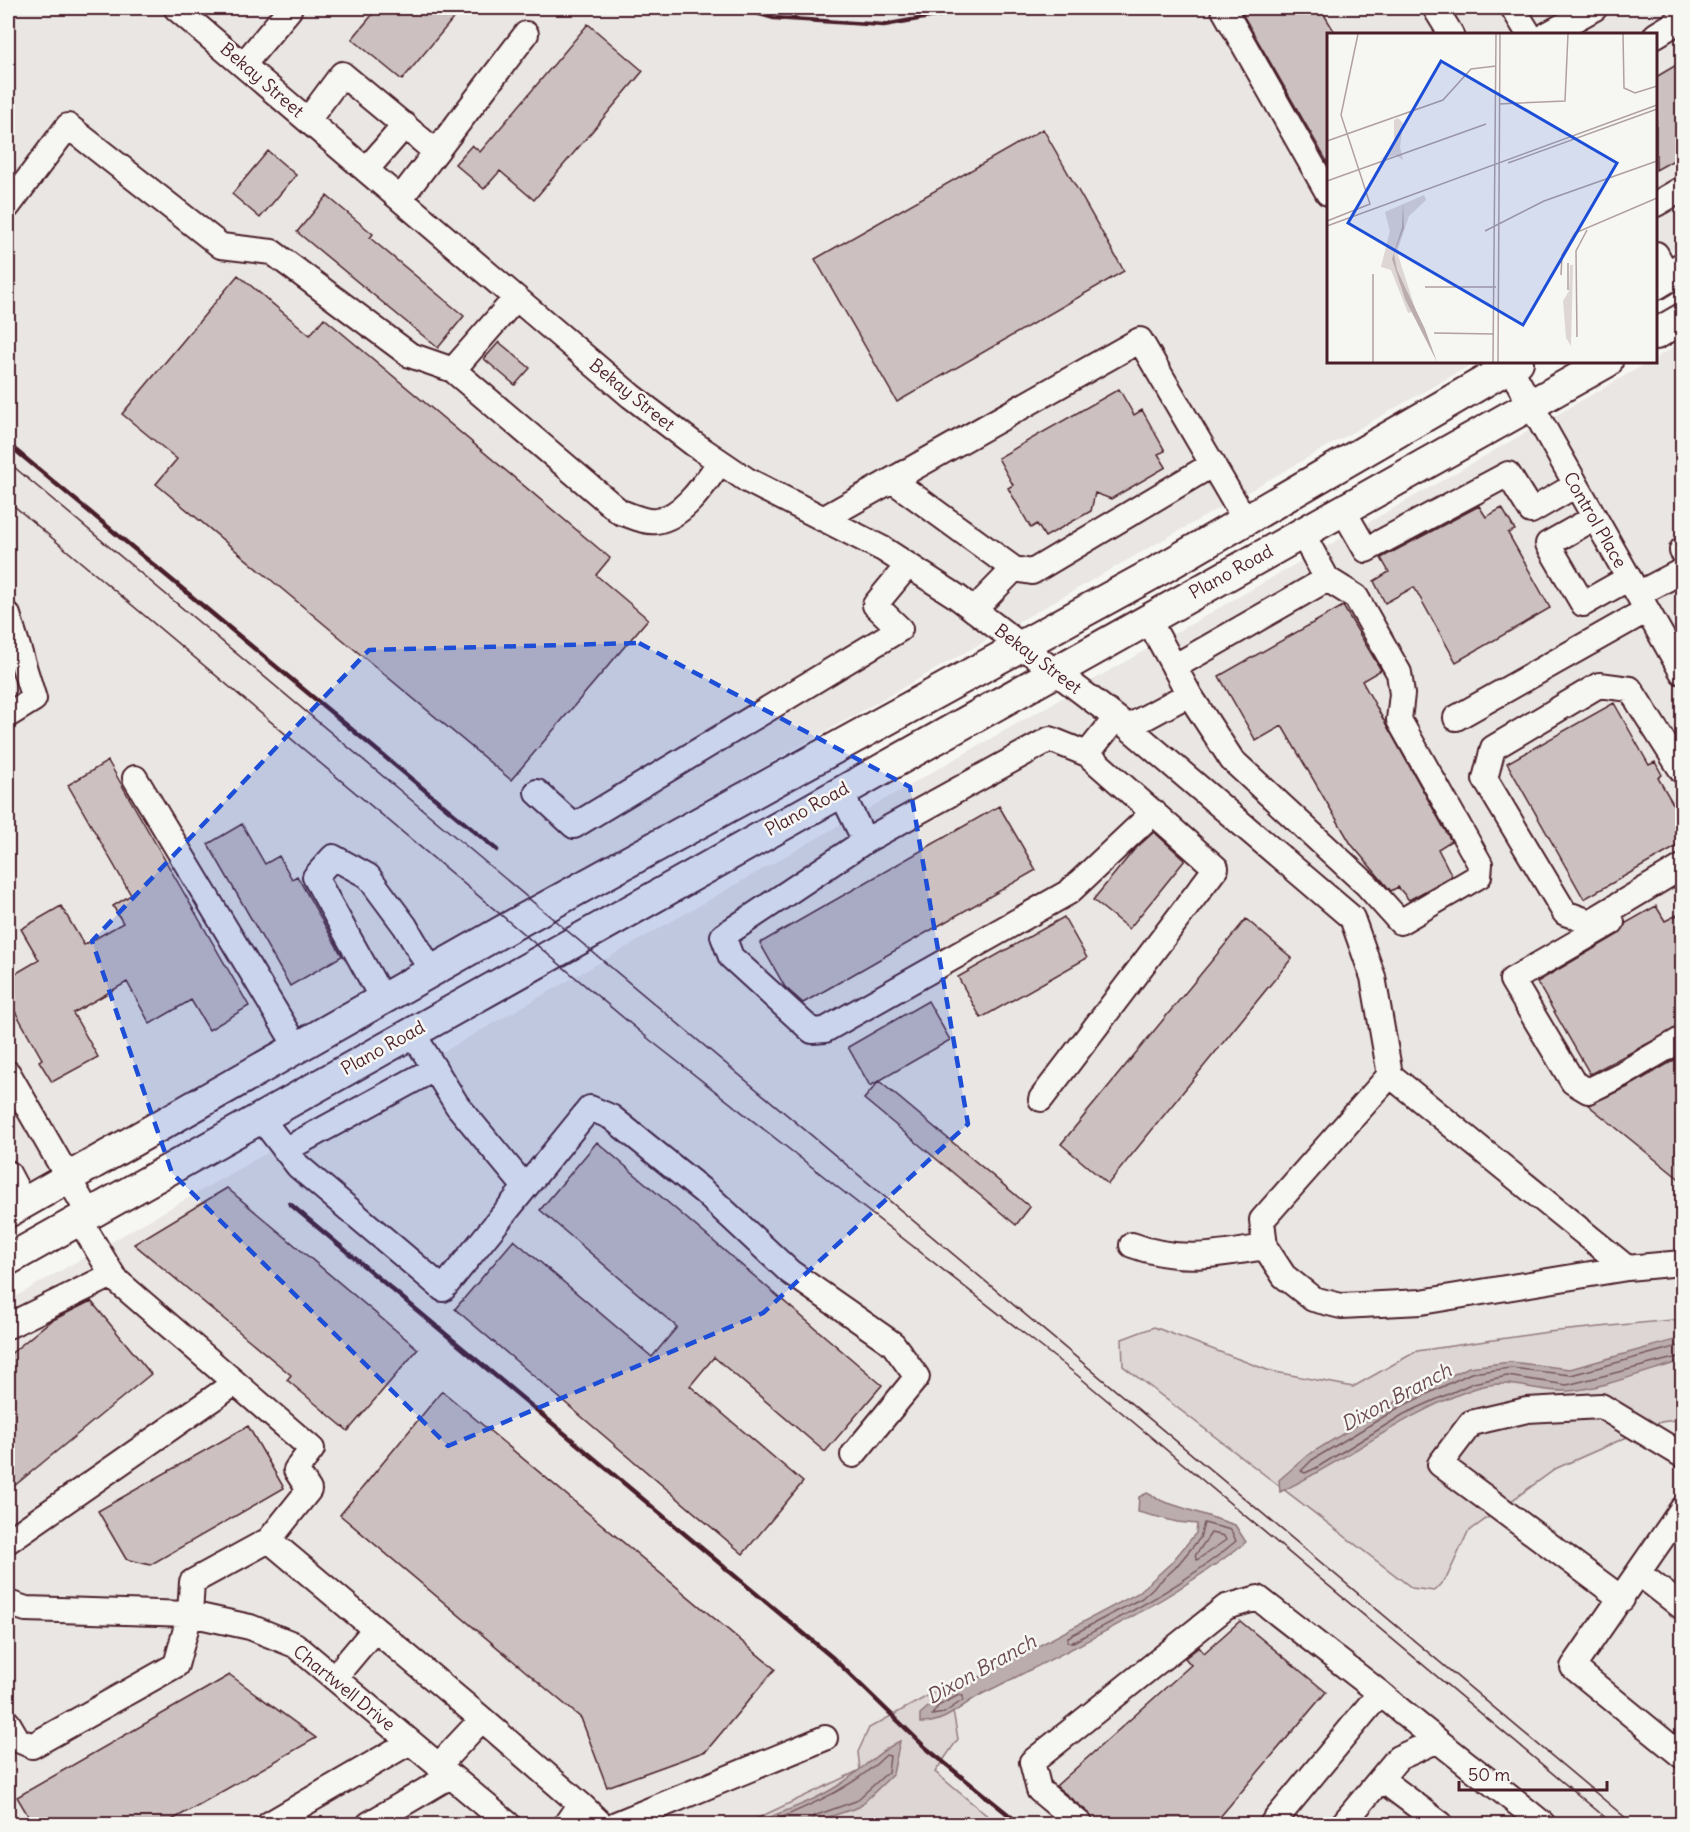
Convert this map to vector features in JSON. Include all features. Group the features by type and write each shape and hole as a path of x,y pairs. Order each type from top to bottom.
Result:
{"main road":[{"path":"1657,333 1683,319"},
{"name":"Plano Road","path":"8,1260 840,790 1605,363"},
{"name":"Plano Road","path":"16,1207 432,972 1245,520 1513,364"}],"street":[{"name":"Bekay Street","path":"176,8 631,396 747,480 883,549 974,610 1122,722 1352,918 1373,976 1390,1075"},
{"path":"243,65 289,10 286,8"},
{"path":"1223,8 1327,190"},
{"path":"1435,8 1450,33"},
{"path":"1513,8 1528,33"},
{"path":"1550,33 1595,8"},
{"path":"1657,33 1683,19"},
{"path":"400,199 526,34"},
{"path":"308,120 342,74 436,152"},
{"path":"8,206 68,126 221,246 272,252 411,355 453,370 620,512 655,522 676,513 704,484 720,462"},
{"path":"366,170 405,126"},
{"path":"1657,203 1683,189"},
{"path":"453,370 516,298"},
{"path":"823,519 1140,340 1245,520"},
{"name":"Control Place","path":"1513,364 1530,406 1683,672"},
{"path":"892,480 1014,569 1032,572 1213,464"},
{"path":"1343,510 1366,550 1508,474 1531,511 1576,486"},
{"path":"1594,518 1548,544 1583,604 1638,594"},
{"path":"1148,619 1189,694 1232,760 1367,885 1400,922 1479,876 1480,864 1399,720 1402,694 1399,673 1356,597 1327,579 1302,533"},
{"path":"537,792 574,826 900,629 875,605 908,565"},
{"path":"974,610 1014,569"},
{"path":"1456,718 1638,594 1683,571"},
{"path":"1174,667 1327,579"},
{"path":"8,615 34,699 8,715"},
{"path":"1681,763 1630,689 1599,685 1493,748 1485,779 1565,913 1590,922 1683,867"},
{"path":"1087,754 1122,722 1189,694"},
{"path":"1041,1099 1216,868 1154,812 1087,754 1050,739 865,841 723,936 730,957 812,1030 825,1030 1069,892 1154,812"},
{"path":"135,778 298,1048"},
{"path":"840,790 865,841"},
{"path":"383,1000 315,877 333,857 368,876 405,926 432,972"},
{"path":"1683,884 1674,886 1512,980 1574,1082 1588,1091 1683,1039"},
{"path":"412,1032 457,1105 525,1187"},
{"path":"285,1150 434,1069"},
{"path":"1627,1268 1390,1075 1262,1220 1265,1247 1284,1276 1313,1299 1341,1306 1421,1302 1627,1268 1683,1263"},
{"path":"8,1723 18,1740 32,1746 176,1665 190,1614 192,1582 269,1540 309,1490 296,1470 312,1449 112,1275 84,1217 69,1177 10,1081"},
{"path":"260,1117 297,1166 443,1289 590,1108 611,1117 704,1192 790,1272 893,1344 917,1377 853,1455"},
{"path":"8,1173 16,1207"},
{"path":"1132,1245 1159,1255 1196,1257 1265,1247"},
{"path":"8,1326 112,1275"},
{"path":"8,1541 235,1383"},
{"path":"1622,1599 1440,1464 1471,1423 1527,1410 1601,1407 1683,1455"},
{"path":"1683,1509 1640,1574 1573,1667 1683,1756"},
{"path":"269,1540 482,1719 601,1824"},
{"path":"1640,1574 1683,1607"},
{"path":"1080,1824 1039,1790 1032,1762 1226,1607 1258,1598 1380,1693 1436,1741 1462,1757 1543,1824"},
{"name":"Chartwell Drive","path":"8,1603 26,1609 190,1614 250,1627 295,1645 508,1824"},
{"path":"334,1678 375,1629"},
{"path":"1272,1824 1380,1693"},
{"path":"369,1824 444,1771 482,1719"},
{"path":"616,1824 825,1738"},
{"path":"1344,1824 1398,1758 1436,1741"},
{"path":"269,1824 410,1742"},
{"path":"1381,1779 1441,1824"},
{"path":"566,1824 580,1804"}],"highlighted area":[{"path":"639,643 910,787 968,1124 763,1313 448,1446 172,1173 92,941 369,650"}],"shaded area":[{"path":"8,8 1682,8 1682,244 1657,259 1657,33 1327,33 1327,363 1474,363 8,1196"},
{"path":"1682,342 1682,1824 8,1824 8,1301 1647,363 1657,363 1657,357"},
{"path":"1682,1319 1682,1419 1661,1422 1557,1468 1468,1532 1447,1577 1434,1591 1412,1588 1123,1366 1122,1339 1154,1327 1270,1371 1353,1387 1417,1351 1548,1332"},
{"path":"942,1688 954,1716 958,1739 935,1772 997,1824 920,1824 875,1819 864,1824 745,1824 860,1770 858,1752 869,1728"}],"water":[{"path":"1682,1338 1682,1361 1595,1387 1555,1391 1499,1384 1473,1389 1423,1411 1280,1492 1279,1480 1308,1455 1395,1402 1469,1367 1511,1362 1570,1369"},
{"path":"1147,1493 1162,1501 1235,1525 1246,1542 1184,1586 1119,1624 976,1697 939,1720 920,1723 920,1714 935,1701 1138,1593 1171,1563 1196,1533 1197,1524 1177,1522 1138,1512 1139,1497"},
{"path":"900,1741 893,1774 859,1807 808,1824 753,1824 829,1791"}],"building":[{"path":"378,8 462,8 402,80 352,39"},
{"path":"1239,8 1320,8 1335,33 1327,33 1327,162"},
{"path":"588,24 643,71 534,200 500,171 484,189 455,164 472,145 480,152"},
{"path":"1683,61 1683,155 1657,169 1657,76"},
{"path":"1043,129 1124,271 897,402 815,259"},
{"path":"268,151 296,175 260,218 232,194"},
{"path":"327,196 373,234 370,238 464,316 438,348 297,232"},
{"path":"238,275 310,335 324,318 610,558 596,575 648,619 511,780 156,484 177,459 122,414"},
{"path":"499,342 530,368 515,385 484,359"},
{"path":"1119,389 1134,415 1142,410 1165,451 1158,454 1166,467 1111,499 1095,493 1091,511 1045,537 1037,524 1031,528 1008,488 1013,485 998,458"},
{"path":"1479,506 1486,517 1502,508 1515,530 1508,533 1550,608 1456,662 1414,587 1385,603 1374,581 1389,572 1381,558"},
{"path":"1343,606 1381,670 1362,681 1451,841 1438,849 1452,876 1409,900 1398,887 1391,891 1351,844 1282,726 1256,741 1219,676"},
{"path":"1614,703 1649,765 1655,762 1662,775 1658,778 1683,821 1683,843 1584,899 1507,763"},
{"path":"108,761 249,1006 209,1030 191,1000 150,1024 127,982 73,1013 98,1057 52,1082 39,1061 42,1059 8,999 8,978 39,960 21,929 61,906 84,945 123,923 113,906 131,895 68,785"},
{"path":"999,806 1036,870 803,1003 785,987 760,943"},
{"path":"242,824 265,864 279,856 292,879 297,876 342,956 290,986 208,844"},
{"path":"1154,832 1185,860 1129,929 1093,900 1134,850"},
{"path":"1656,906 1665,921 1683,912 1683,1025 1590,1074 1537,982 1619,934 1626,923"},
{"path":"1064,917 1087,958 981,1018 958,977"},
{"path":"1246,919 1292,958 1108,1184 1061,1144"},
{"path":"928,1001 950,1040 870,1086 848,1047"},
{"path":"1683,1055 1683,1182 1588,1105 1628,1087"},
{"path":"879,1081 1030,1207 1016,1225 864,1099"},
{"path":"597,1142 882,1385 825,1452 714,1357 690,1386 803,1482 743,1554 455,1309 514,1240 652,1357 677,1327 540,1210"},
{"path":"227,1188 418,1349 348,1431 287,1380 291,1375 134,1244"},
{"path":"91,1301 151,1374 8,1491 8,1356 49,1322"},
{"path":"442,1391 775,1669 706,1751 607,1787 581,1718 340,1515"},
{"path":"248,1426 284,1488 150,1565 126,1559 98,1511"},
{"path":"1240,1621 1326,1692 1214,1824 1095,1824 1089,1813 1056,1786 1191,1665 1185,1658 1199,1647 1204,1653"},
{"path":"230,1675 316,1738 165,1824 33,1824 17,1797"}],"tram line":[{"path":"8,462 1633,1824"},
{"path":"8,501 650,1040 1077,1375 1613,1824"}],"railway":[{"path":"738,8 774,18 884,25 980,8"},
{"path":"8,444 497,850"},
{"path":"290,1204 833,1658 926,1748 1020,1824"}],"water label":[{"name":"Dixon Branch","path":"1396,1397"},
{"name":"Dixon Branch","path":"981,1669"}]}
